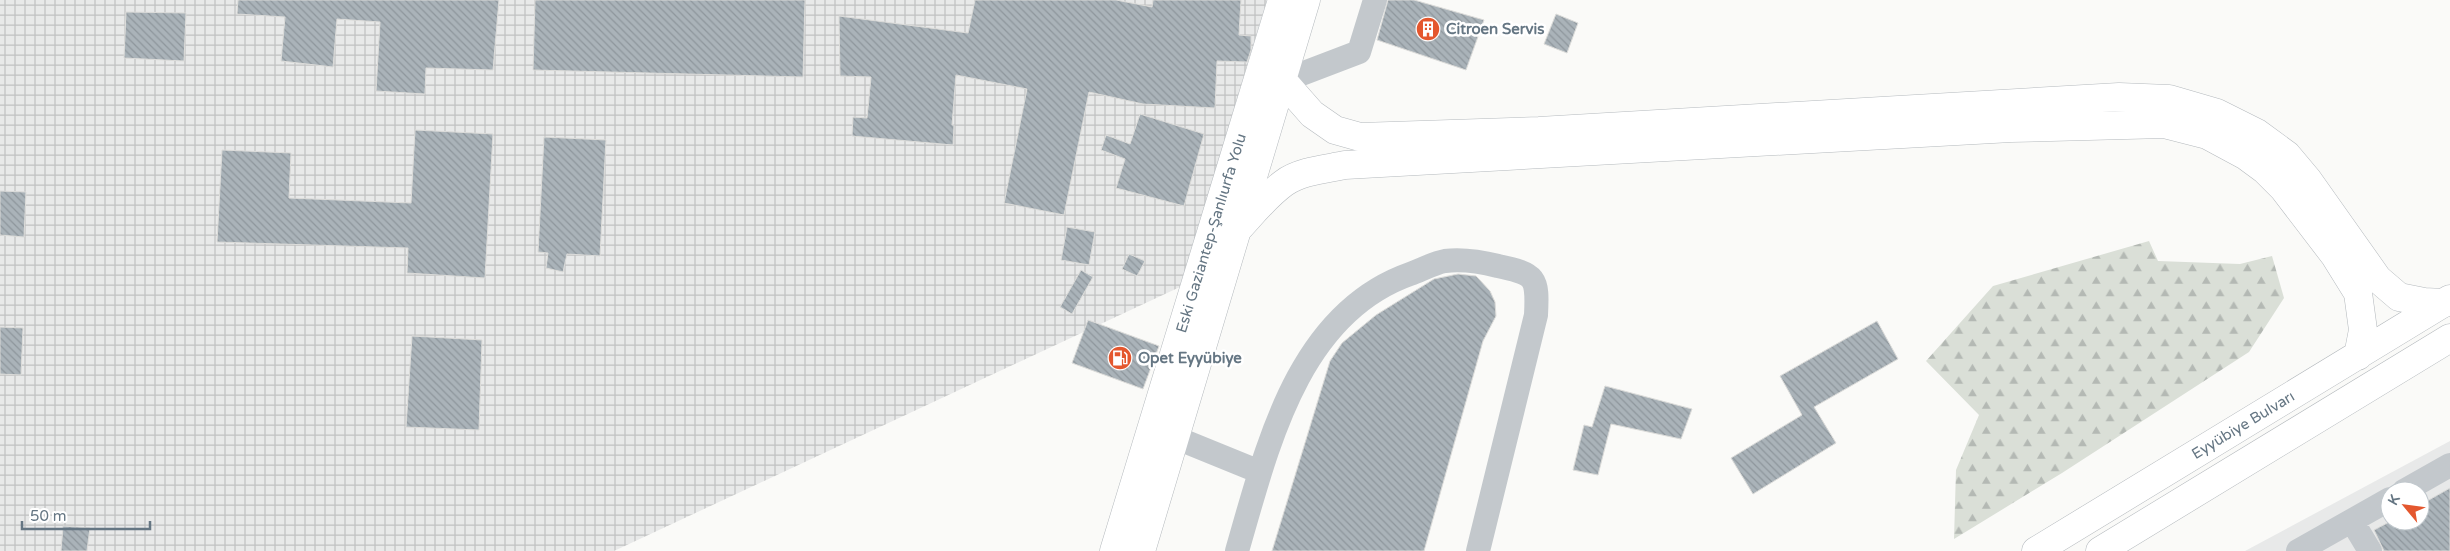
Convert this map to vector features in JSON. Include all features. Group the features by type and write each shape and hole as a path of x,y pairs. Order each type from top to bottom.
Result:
{"main road":[{"name":"Eski Gaziantep-Şanlıurfa Yolu","path":"1114,551 1282,0"},
{"name":"Eski Gaziantep-Şanlıurfa Yolu","path":"1141,551 1306,0"},
{"path":"1283,81 1312,114 1335,130 1360,137 1530,132 2118,97 2169,99 2217,112 2257,133 2287,155 2308,180 2378,279 2399,297 2424,302 2447,301"},
{"path":"1237,230 1263,201 1286,182 1313,172 1345,165 2011,128 2164,124 2208,135 2246,156 2265,170 2283,188 2335,256 2358,293 2363,330 2358,356"},
{"name":"Eyyübiye Bulvarı","path":"2036,551 2447,301"},
{"path":"2100,551 2450,338"}],"street":[{"path":"1283,81 1359,52 1375,0"},
{"path":"1237,551 1260,472 1290,391 1326,332 1360,300 1391,280 1446,261 1484,263 1515,269 1530,275 1538,287 1536,315 1478,551"},
{"path":"1174,437 1260,472"},
{"path":"2422,481 2450,465"},
{"path":"2298,551 2380,505"},
{"path":"2352,521 2370,551"}],"shaded area":[{"path":"0,0 1267,0 1180,287 614,551 0,551"},
{"path":"2450,441 2450,551 2245,551"}],"green space":[{"path":"2149,241 2158,261 2240,264 2272,256 2284,298 2249,352 2062,473 1954,539 1956,470 1979,415 1926,361 1993,286"}],"building":[{"path":"238,0 499,0 493,70 426,68 425,94 376,91 380,22 337,19 333,67 281,61 285,17 237,14"},
{"path":"535,0 805,0 803,77 533,70"},
{"path":"975,0 1116,0 1152,7 1153,0 1241,0 1239,35 1251,36 1251,50 1247,62 1217,61 1215,108 1143,104 1089,92 1064,215 1004,203 1027,89 956,75 952,125 954,125 953,145 852,136 853,117 867,118 871,77 840,76 839,16 968,33"},
{"name":"Citroen Servis","path":"1388,0 1414,0 1484,20 1466,70 1377,40"},
{"path":"126,12 186,13 184,61 124,58"},
{"path":"1556,14 1578,23 1567,53 1544,44"},
{"path":"1140,114 1204,134 1184,206 1116,188 1125,159 1101,150 1106,135 1130,144"},
{"path":"415,130 493,134 485,278 407,273 408,248 217,242 222,150 291,153 289,198 411,203"},
{"path":"544,137 606,140 600,256 567,254 563,272 546,268 548,253 538,252"},
{"path":"0,191 26,192 24,237 0,235"},
{"path":"1067,227 1095,232 1089,265 1061,260"},
{"path":"1129,254 1145,261 1137,276 1122,269"},
{"path":"1081,270 1093,277 1072,314 1060,307"},
{"path":"1458,274 1476,276 1490,291 1495,302 1496,316 1483,341 1424,551 1272,551 1330,361 1342,343 1376,315 1434,279"},
{"path":"1088,320 1159,346 1143,389 1072,363"},
{"path":"1877,321 1898,359 1814,407 1836,443 1753,494 1731,458 1802,415 1780,376"},
{"path":"0,327 23,328 21,375 0,374"},
{"path":"412,336 482,340 479,430 406,427"},
{"path":"1605,386 1692,409 1681,439 1611,424 1598,475 1573,470 1584,425 1592,427"},
{"path":"2450,488 2450,551 2384,551 2374,530 2380,527 2380,531 2430,531 2430,499"},
{"path":"63,526 90,528 87,551 61,551"}],"place":[{"name":"Citroen Servis","path":"1428,29"},
{"name":"Opet Eyyübiye","path":"1120,358"}]}
